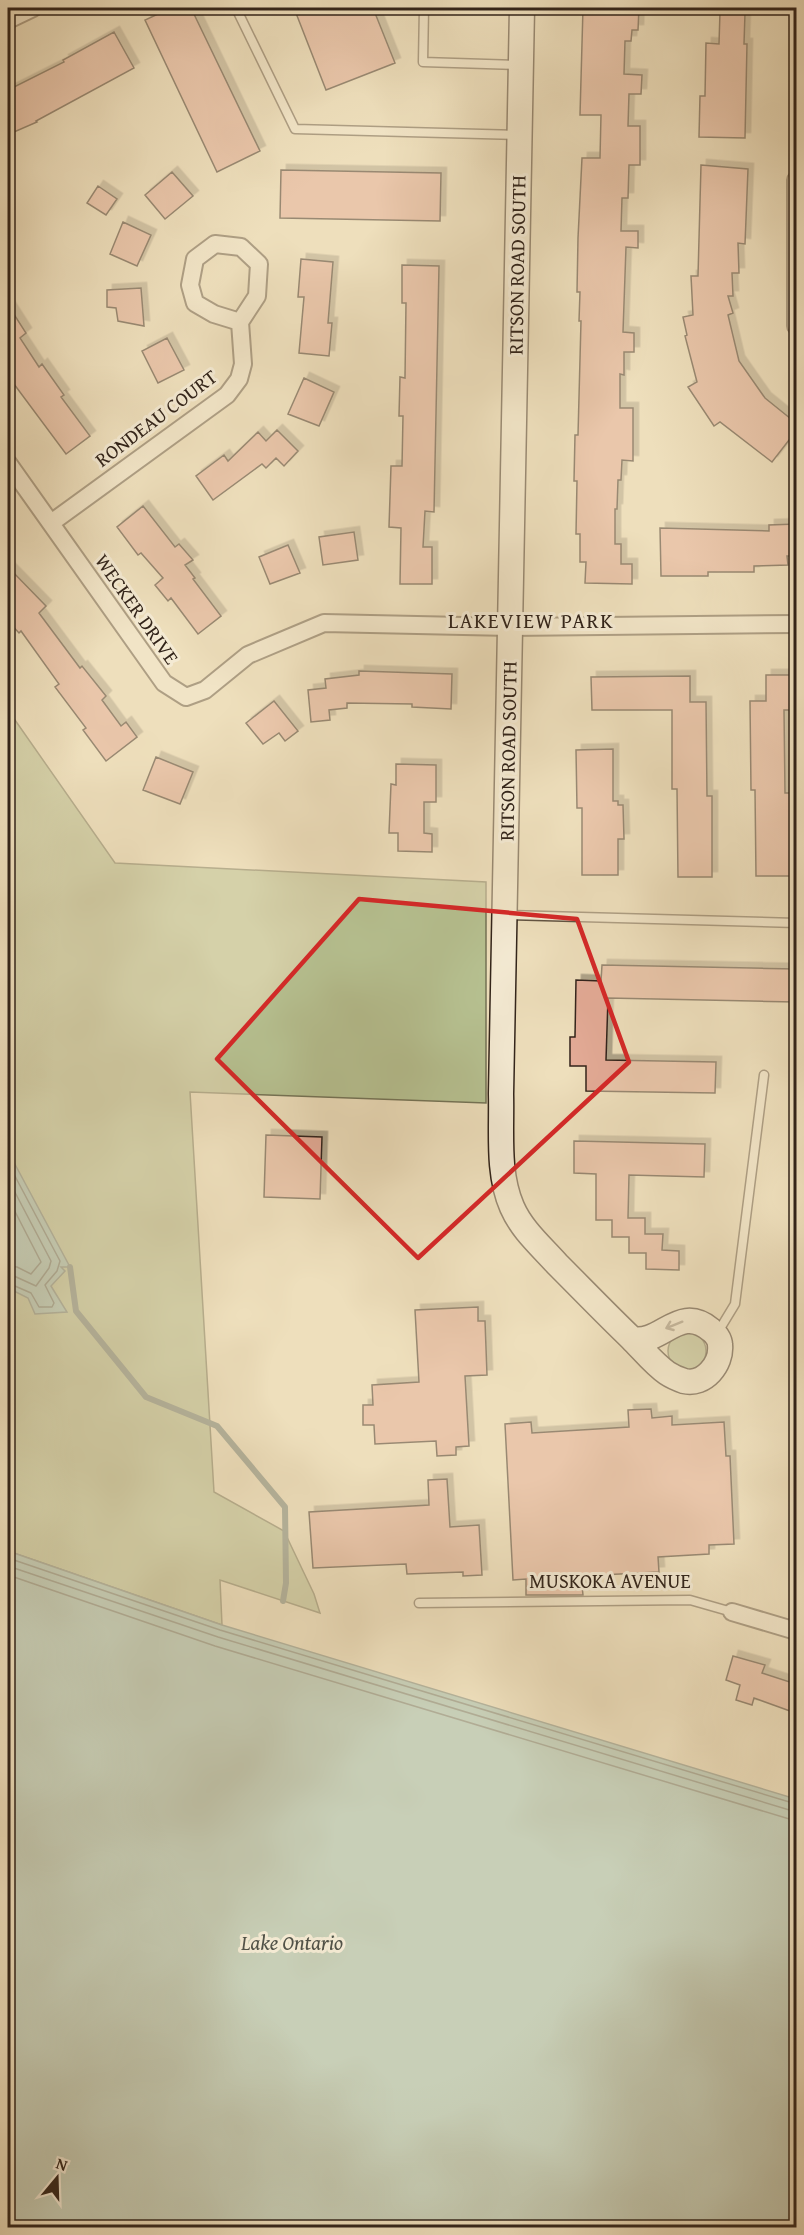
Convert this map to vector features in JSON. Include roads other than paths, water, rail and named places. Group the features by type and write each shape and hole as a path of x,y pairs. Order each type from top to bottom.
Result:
{"street":[{"path":"8,20 33,8"},
{"name":"RITSON ROAD SOUTH","path":"522,8 501,1094 503,1175 512,1208 522,1226 609,1318 668,1374 687,1382 697,1382 705,1378 715,1365 720,1344 716,1334"},
{"path":"796,180 796,326"},
{"path":"215,244 241,247 259,264 257,296 240,322 214,314 195,303 190,285 195,259 215,244"},
{"name":"RONDEAU COURT","path":"51,523 227,394 239,379 243,364 240,322"},
{"name":"WECKER DRIVE","path":"8,463 164,683 186,697 205,690 248,655 324,623 510,627"},
{"path":"510,627 796,624"},
{"path":"632,1339 646,1340 680,1321 693,1320 705,1325 716,1334"},
{"name":"MUSKOKA AVENUE","path":"732,1612 796,1631"}],"lane":[{"path":"236,8 295,129 520,135"},
{"path":"424,8 423,62 521,65"},
{"path":"504,915 796,923"},
{"path":"716,1334 735,1304 764,1075"},
{"name":"MUSKOKA AVENUE","path":"419,1603 690,1600 732,1612"}],"water":[{"path":"8,1154 70,1267 61,1267 65,1271 51,1286 67,1312 35,1314 28,1298 8,1288"},
{"name":"Lake Ontario","path":"8,1551 222,1625 796,1799 796,2227 8,2227"}],"waterway":[{"path":"70,1267 76,1311 146,1397 217,1426 285,1507 286,1583 283,1601"}],"district":[{"name":"LAKEVIEW PARK","path":"531,621"}]}
